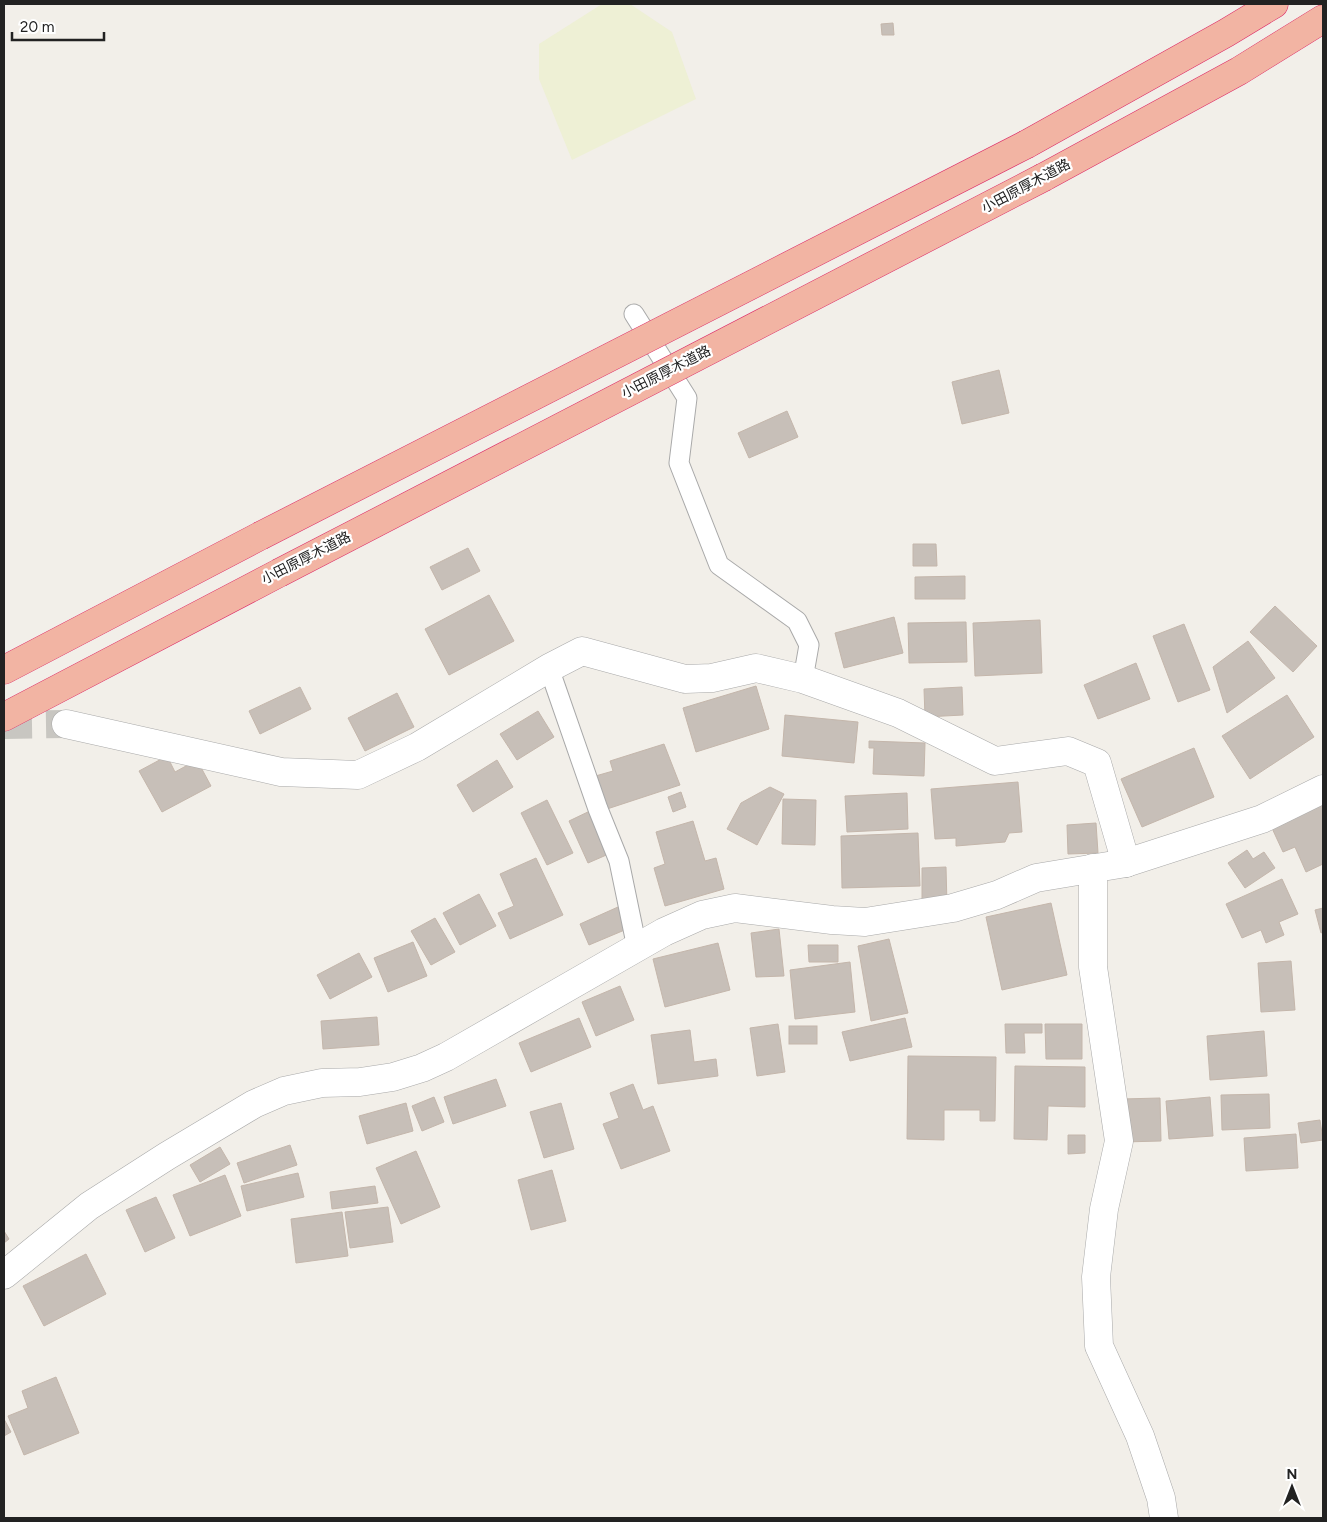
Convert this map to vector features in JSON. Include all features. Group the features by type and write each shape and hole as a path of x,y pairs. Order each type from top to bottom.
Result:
{"highway":[{"path":"4,670 260,536 1027,144 1226,33 1274,4"},
{"name":"小田原厚木道路","path":"4,717 1044,177 1239,71 1323,18"}],"street":[{"path":"66,724 281,772 358,775 417,748 549,668 582,651 685,680 712,678 756,668 803,680 898,714 994,761 1068,751 1097,763 1126,863"},
{"path":"4,1275 89,1206 254,1104 284,1091 322,1083 360,1082 393,1077 422,1068 446,1057 664,932 702,916 735,908 865,922 953,908 998,895 1036,878 1126,863 1262,819 1323,789"},
{"path":"1093,868 1093,967 1119,1141 1104,1209 1096,1277 1099,1346 1140,1436 1161,1498 1164,1518"}],"lane":[{"path":"634,314 687,398 679,462 718,565 797,621 809,645 803,680"},
{"path":"549,668 598,809 619,861 637,948"}],"green space":[{"path":"602,4 630,4 672,32 696,99 572,160 539,79 539,44"}],"building":[{"path":"893,23 894,35 882,35 881,24"},
{"path":"999,370 1009,413 962,424 952,382"},
{"path":"787,411 798,437 749,458 738,433"},
{"path":"913,544 936,544 937,566 913,566"},
{"path":"468,548 480,571 442,590 430,567"},
{"path":"965,576 965,599 915,599 915,577"},
{"path":"489,595 514,641 449,675 425,629"},
{"path":"1275,606 1317,646 1293,672 1250,632"},
{"path":"894,617 903,653 844,668 835,633"},
{"path":"1040,620 1042,673 975,676 973,623"},
{"path":"966,622 967,662 909,663 908,623"},
{"path":"1184,624 1210,690 1178,702 1153,636"},
{"path":"1248,641 1275,678 1227,713 1213,667"},
{"path":"1136,663 1150,699 1098,719 1084,685"},
{"path":"756,686 769,729 696,752 683,708"},
{"path":"300,687 311,709 260,734 249,711"},
{"path":"962,687 963,715 925,717 924,689"},
{"path":"397,693 414,727 365,751 348,718"},
{"path":"1287,695 1314,737 1250,779 1222,736"},
{"path":"538,711 554,737 517,760 500,734"},
{"path":"785,715 858,722 854,763 782,756"},
{"path":"869,741 925,743 924,776 873,774 874,748 869,748"},
{"path":"664,744 680,785 604,810 592,777 613,771 610,761"},
{"path":"1194,748 1214,797 1142,827 1121,779"},
{"path":"167,756 175,772 197,760 211,786 162,812 139,771"},
{"path":"497,760 513,787 473,812 457,785"},
{"path":"1018,782 1022,832 1009,833 1005,842 956,846 956,838 935,839 931,789"},
{"path":"770,787 784,794 757,845 727,829 741,803"},
{"path":"681,792 686,807 673,812 668,797"},
{"path":"907,793 908,829 847,832 845,796"},
{"path":"783,799 816,800 815,845 782,844"},
{"path":"547,800 573,853 547,865 521,813"},
{"path":"1323,802 1323,864 1306,872 1295,847 1283,852 1271,826"},
{"path":"592,810 611,853 588,863 569,821"},
{"path":"693,821 705,861 716,858 724,889 665,906 654,868 665,864 656,832"},
{"path":"1096,823 1098,853 1068,854 1067,825"},
{"path":"918,833 920,886 842,888 841,836"},
{"path":"1247,850 1253,859 1264,852 1275,868 1245,888 1228,863"},
{"path":"536,858 563,915 510,939 498,913 514,906 500,874"},
{"path":"946,867 947,905 922,905 922,868"},
{"path":"1282,879 1298,914 1279,922 1284,935 1266,943 1261,930 1242,938 1226,904"},
{"path":"479,894 496,926 460,945 443,913"},
{"path":"1051,903 1067,975 1002,990 986,917"},
{"path":"618,907 627,929 589,945 580,924"},
{"path":"1323,908 1323,932 1321,933 1315,910"},
{"path":"435,918 455,952 431,965 411,931"},
{"path":"779,929 784,976 756,977 751,933"},
{"path":"889,939 908,1013 871,1021 858,946"},
{"path":"413,942 427,976 388,992 374,958"},
{"path":"718,943 730,990 665,1007 653,959"},
{"path":"808,945 838,945 838,962 809,962"},
{"path":"359,953 372,977 330,999 317,975"},
{"path":"1291,961 1295,1010 1261,1012 1258,963"},
{"path":"850,962 855,1012 795,1019 790,970"},
{"path":"620,986 634,1020 596,1036 582,1002"},
{"path":"377,1017 379,1045 323,1049 321,1021"},
{"path":"579,1018 591,1047 531,1072 519,1043"},
{"path":"905,1018 912,1047 850,1061 842,1032"},
{"path":"778,1024 785,1072 757,1076 750,1028"},
{"path":"1005,1024 1042,1024 1042,1033 1024,1033 1025,1053 1006,1053"},
{"path":"1045,1024 1082,1024 1082,1059 1046,1059"},
{"path":"789,1026 817,1026 817,1044 789,1044"},
{"path":"690,1030 694,1062 716,1059 718,1076 658,1084 651,1035"},
{"path":"1264,1031 1267,1076 1210,1080 1207,1036"},
{"path":"908,1056 996,1057 995,1121 980,1121 980,1110 944,1110 944,1140 907,1139"},
{"path":"1015,1066 1085,1067 1085,1107 1048,1106 1047,1140 1014,1139"},
{"path":"496,1079 506,1106 453,1124 444,1097"},
{"path":"633,1084 643,1110 653,1106 670,1151 621,1169 603,1124 619,1118 610,1093"},
{"path":"1269,1094 1270,1128 1222,1130 1221,1095"},
{"path":"434,1097 444,1122 422,1131 412,1106"},
{"path":"1210,1097 1213,1136 1169,1139 1166,1101"},
{"path":"1160,1098 1161,1141 1123,1142 1122,1099"},
{"path":"406,1103 413,1131 367,1144 359,1116"},
{"path":"561,1103 574,1149 544,1158 530,1112"},
{"path":"1320,1120 1323,1140 1301,1143 1298,1123"},
{"path":"1296,1134 1298,1168 1246,1171 1244,1138"},
{"path":"1068,1135 1085,1135 1085,1153 1068,1154"},
{"path":"290,1145 297,1165 244,1183 237,1163"},
{"path":"220,1147 230,1164 200,1182 190,1165"},
{"path":"416,1151 440,1207 401,1224 376,1168"},
{"path":"552,1170 566,1221 531,1230 518,1180"},
{"path":"298,1173 304,1197 247,1211 241,1186"},
{"path":"225,1175 241,1216 190,1236 173,1195"},
{"path":"375,1186 378,1203 332,1209 330,1192"},
{"path":"156,1197 175,1238 145,1252 126,1210"},
{"path":"388,1207 393,1242 350,1248 345,1212"},
{"path":"342,1212 348,1256 296,1263 291,1219"},
{"path":"4,1231 9,1239 4,1243"},
{"path":"86,1254 106,1294 44,1326 23,1286"},
{"path":"56,1377 79,1433 24,1455 8,1416 28,1408 22,1391"},
{"path":"4,1419 11,1432 4,1436"}],"tunnel":[{"path":"4,725 66,724"}]}
